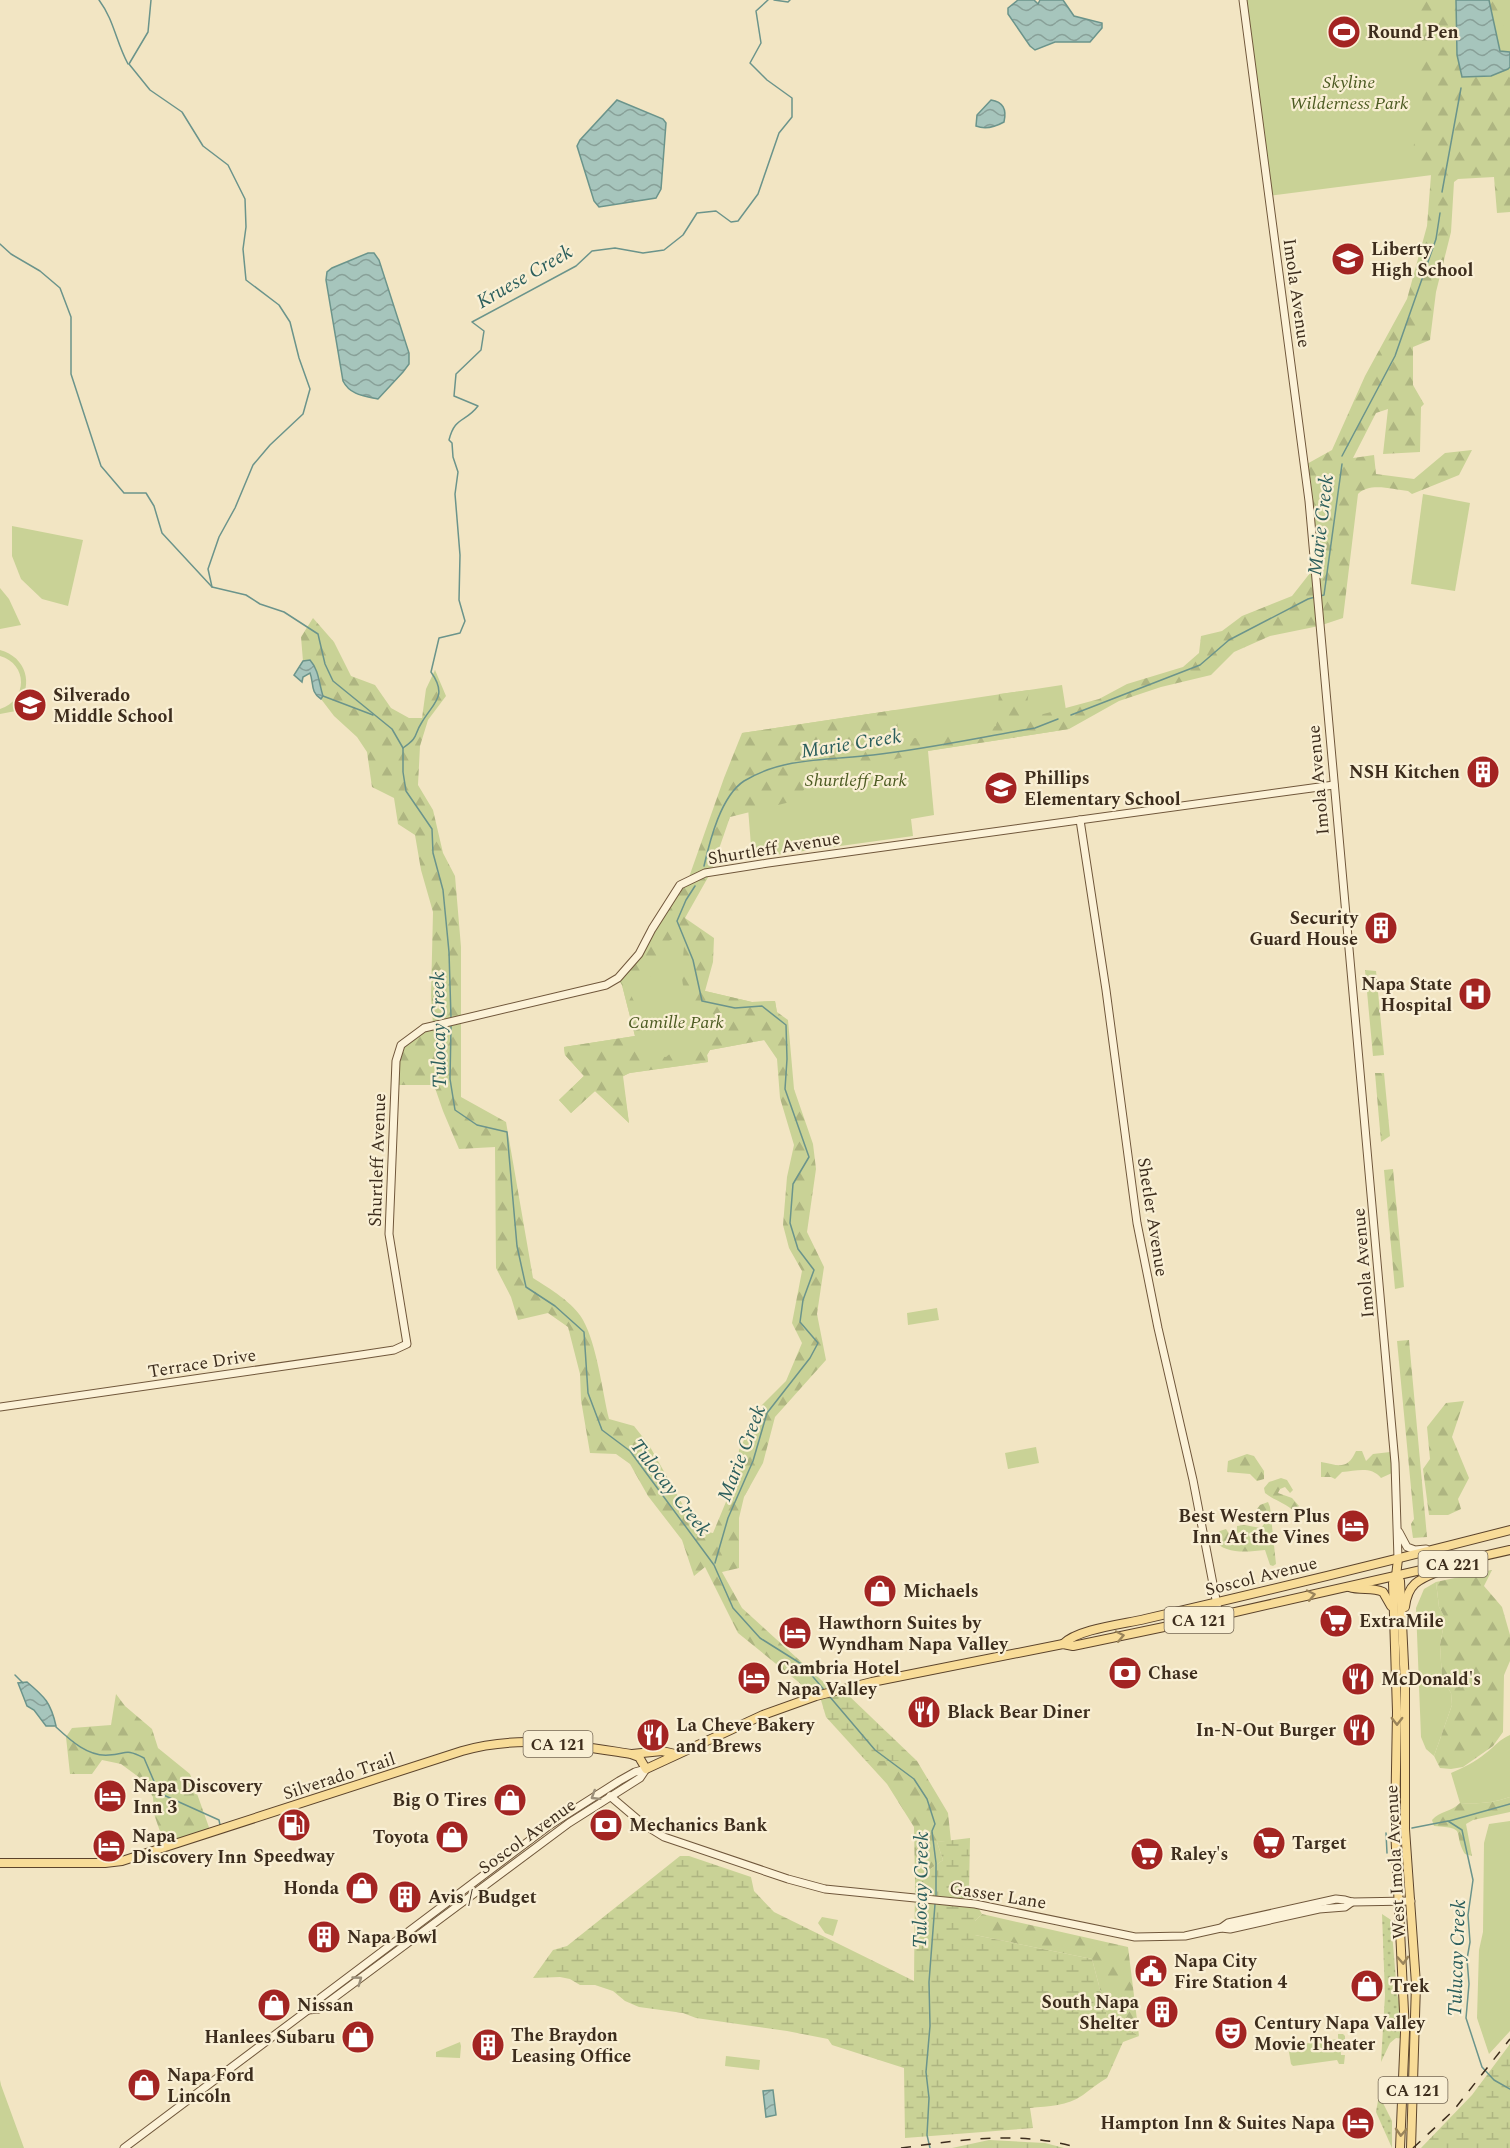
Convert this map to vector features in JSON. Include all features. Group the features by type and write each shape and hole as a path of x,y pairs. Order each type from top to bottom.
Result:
{"main road":[{"name":"CA 221","path":"1398,1559 1510,1530"},
{"name":"CA 221","path":"1396,1576 1510,1550"},
{"name":"Soscol Avenue","path":"1063,1644 1068,1638 1094,1630 1398,1559"},
{"name":"West Imola Avenue","path":"1398,1559 1393,1583 1394,1621 1416,1984 1410,2148"},
{"path":"1404,1644 1405,1607 1409,1589 1426,1576 1465,1561"},
{"name":"Soscol Avenue","path":"646,1769 763,1715 816,1696 872,1682 1063,1644 1073,1646 1396,1576"},
{"name":"West Imola Avenue","path":"1396,1576 1400,1581 1404,1644 1401,1751 1395,1827 1406,2032 1400,2148"},
{"name":"CA 121","path":"1348,1586 1358,1590 1384,1592 1394,1621"},
{"name":"Silverado Trail","path":"0,1863 122,1862 481,1745 525,1740 632,1754 662,1751 675,1754"},
{"path":"632,1754 639,1757 646,1769"}],"street":[{"name":"Imola Avenue","path":"1243,0 1302,440 1394,1445 1398,1559"},
{"name":"Shurtleff Avenue","path":"407,1344 389,1234 396,1061 401,1045 414,1034 433,1025 606,985 618,978 639,954 680,885 705,873 1334,785"},
{"name":"Shetler Avenue","path":"1080,820 1106,990 1137,1223 1158,1328 1193,1480 1219,1615"},
{"name":"Terrace Drive","path":"0,1407 394,1350 407,1344"},
{"path":"1397,1526 1404,1544 1410,1548 1418,1550 1444,1547"},
{"name":"Soscol Avenue","path":"309,2010 319,2009 549,1838 640,1778 646,1769"},
{"name":"Soscol Avenue","path":"124,2148 309,2010 311,2005 362,1965 550,1825 613,1784 635,1772 646,1769"},
{"name":"Gasser Lane","path":"610,1796 643,1824 658,1833 788,1880 825,1889 986,1906 1135,1937 1180,1936 1322,1902 1411,1901"}],"green space":[{"name":"Skyline Wilderness Park","path":"1243,0 1510,0 1510,165 1269,196"},
{"path":"1420,0 1456,0 1457,55 1463,77 1491,76 1510,67 1510,212 1497,213 1494,177 1458,179 1454,182 1451,232 1436,292 1430,340 1413,347 1413,385 1424,404 1421,407 1420,452 1383,454 1388,409 1376,413 1353,458 1374,455 1376,474 1414,479 1445,453 1472,450 1459,475 1412,494 1408,491 1374,487 1358,494 1343,618 1319,626 1270,636 1234,652 1211,675 1161,687 1119,701 1069,729 927,751 884,762 845,763 820,772 794,801 730,817 711,872 685,918 714,938 713,962 705,991 752,1002 775,1001 777,1012 788,1020 794,1089 813,1144 816,1169 807,1232 824,1267 817,1314 826,1360 775,1417 763,1463 744,1497 739,1518 739,1568 722,1572 742,1608 830,1688 812,1693 738,1633 705,1567 694,1576 682,1540 648,1496 630,1464 616,1454 590,1453 581,1400 580,1374 568,1327 548,1313 518,1320 511,1297 496,1268 495,1147 459,1149 434,1085 395,1085 399,1050 433,1025 431,996 433,912 421,870 415,835 398,824 394,798 372,787 367,752 357,737 334,716 321,699 320,684 315,670 310,661 303,661 301,637 313,618 334,642 351,676 375,685 391,708 409,718 422,718 426,689 435,670 446,696 428,720 420,746 418,785 433,810 443,853 455,876 461,947 461,1097 506,1122 533,1278 567,1302 583,1320 596,1355 609,1419 634,1426 649,1445 697,1530 713,1533 738,1473 739,1450 762,1405 786,1381 802,1343 792,1323 802,1271 789,1248 783,1225 787,1177 794,1145 780,1098 777,1059 764,1040 710,1050 707,1055 708,1062 629,1073 622,1077 629,1123 595,1091 571,1113 559,1100 584,1076 565,1055 564,1047 635,1036 622,985 618,978 628,969 652,929 688,880 742,733 895,710 900,739 949,736 996,726 999,694 1029,690 1025,719 1099,699 1127,684 1183,667 1199,653 1201,636 1222,631 1242,616 1292,596 1314,568 1305,465 1332,450 1365,376 1407,299 1427,226 1431,175 1411,160 1423,96 1418,61 1422,37","holes":["673,939 684,946 682,970 684,988 693,1002 715,1015 717,1036 701,1049 678,1047 666,1057 650,1055 640,1037 643,1020 630,993 650,977 661,950 668,942"]},
{"path":"1489,0 1503,0 1504,27 1495,35"},
{"path":"1423,494 1470,503 1455,591 1411,584"},
{"path":"12,526 83,540 68,606 42,599 21,579 12,556"},
{"path":"0,588 9,599 21,625 0,629"},
{"path":"0,650 16,659 21,665 25,672 26,689 18,705 21,710 0,714 0,709 16,698 21,682 16,666 0,656"},
{"name":"Shurtleff Park","path":"1062,685 1069,729 928,751 934,815 911,819 913,836 752,858 742,733"},
{"name":"Camille Park","path":"652,929 685,938 705,991 752,1002 775,1001 781,1037 710,1050 707,1055 708,1062 630,1073 623,1076 629,1123 595,1091 571,1113 559,1100 584,1076 565,1055 564,1047 635,1036 622,985 618,978 628,969"},
{"path":"1365,970 1376,971 1384,1055 1373,1056"},
{"path":"1375,1073 1384,1073 1390,1136 1381,1142"},
{"path":"1393,1169 1404,1287 1395,1289 1384,1170"},
{"path":"937,1308 939,1320 908,1325 907,1313"},
{"path":"1409,1340 1427,1537 1413,1538 1411,1524 1414,1519 1397,1341"},
{"path":"1464,1401 1452,1437 1469,1478 1458,1499 1461,1509 1448,1515 1429,1515 1423,1469 1430,1459 1427,1427 1446,1403"},
{"path":"1036,1447 1039,1463 1008,1469 1005,1453"},
{"path":"1356,1451 1362,1451 1366,1461 1373,1454 1390,1452 1393,1463 1392,1473 1381,1478 1373,1472 1358,1470 1342,1472 1335,1479 1321,1477 1321,1462 1342,1465 1349,1462"},
{"path":"1247,1454 1254,1456 1264,1471 1264,1479 1257,1481 1250,1474 1227,1472 1228,1461"},
{"path":"1281,1478 1287,1480 1293,1490 1290,1493 1285,1487 1278,1493 1292,1498 1299,1506 1295,1512 1265,1493 1264,1488 1269,1482"},
{"path":"1268,1502 1276,1564 1270,1565 1265,1550 1244,1552 1230,1550 1213,1539 1220,1531 1226,1529 1231,1537 1237,1532 1237,1526 1261,1528 1264,1524 1257,1509"},
{"path":"1492,1570 1484,1586 1502,1607 1510,1635 1510,1661 1504,1675 1503,1732 1493,1746 1463,1767 1440,1768 1434,1756 1452,1705 1451,1693 1442,1679 1440,1645 1445,1618 1439,1607 1436,1582"},
{"path":"1436,1582 1439,1607 1445,1618 1440,1645 1442,1679 1451,1693 1452,1705 1434,1756 1426,1749 1421,1737 1416,1608 1424,1589"},
{"path":"846,1693 917,1761 866,1761 826,1717 821,1700"},
{"path":"116,1694 125,1706 152,1729 158,1748 190,1774 211,1833 166,1849 154,1814 153,1797 140,1778 121,1764 102,1760 92,1774 70,1774 66,1737 72,1728 111,1725"},
{"path":"1510,1735 1510,1797 1485,1803 1460,1803 1451,1773 1478,1759"},
{"path":"866,1761 917,1761 948,1813 951,1841 937,1842 943,1860 915,1880 914,1827 887,1784"},
{"path":"1510,1797 1510,1812 1473,1820 1466,1824 1472,1856 1465,1854 1456,1830 1434,1826 1432,1820 1435,1817 1460,1803 1485,1803"},
{"path":"1510,1821 1510,2031 1489,2054 1477,2018 1479,1950 1483,1932 1484,1843 1489,1824"},
{"path":"970,1838 969,1893 982,1914 975,1921 975,1935 1092,1959 1107,2016 1139,2036 1123,2042 1107,2078 1077,2099 1051,2106 1030,2108 1033,2128 905,2138 904,2068 832,2045 828,2039 639,2007 625,2001 613,1991 595,1985 580,1985 570,1979 560,1977 533,1978 553,1950 567,1946 680,1856 689,1856 751,1877 754,1891 774,1912 914,1981 915,1880 943,1860 937,1842"},
{"path":"982,1914 1128,1947 1139,2036 1107,2016 1092,1959 975,1935 975,1921"},
{"path":"1382,1914 1391,1920 1397,1993 1405,2039 1396,2038 1390,2043 1381,2062 1385,1995"},
{"path":"822,1917 838,1920 833,1936 825,1933 818,1923"},
{"path":"1338,2034 1345,2036 1345,2041 1340,2041 1341,2055 1345,2055 1344,2064 1339,2064 1337,2060 1293,2066 1291,2064 1288,2046 1338,2039"},
{"path":"460,2042 460,2058 436,2057 436,2052"},
{"path":"1510,2044 1510,2148 1421,2148 1472,2095"},
{"path":"726,2056 760,2060 759,2070 725,2066"},
{"path":"0,2080 1,2085 24,2148 0,2148"},
{"path":"1379,2095 1392,2121 1392,2148 1376,2112"},
{"path":"989,2140 1045,2143 1064,2148 952,2148"}],"water":[{"path":"1018,0 1034,0 1038,4 1040,0 1063,0 1074,16 1102,23 1102,28 1090,42 1055,42 1035,50 1008,14 1008,8"},
{"path":"1456,0 1489,0 1500,51 1510,52 1508,69 1491,76 1462,77 1457,55"},
{"path":"617,100 663,119 666,123 661,189 656,198 599,207 594,201 577,146"},
{"path":"991,100 999,102 1003,107 1004,122 983,128 976,126 977,115"},
{"path":"368,253 374,253 379,260 409,353 409,364 378,399 353,392 343,381 326,280 327,272 332,268"},
{"path":"310,660 318,677 323,696 321,699 314,690 310,673 303,677 302,682 294,675 303,661"},
{"path":"27,1682 46,1701 56,1726 46,1726 34,1710 27,1706 18,1683"},
{"path":"773,2090 776,2115 766,2117 763,2091"}],"waterway":[{"path":"99,0 108,15 128,64"},
{"name":"Tulocay Creek","path":"151,0 148,32 129,64 150,90 182,112 203,146 228,165 245,199 246,227 243,249 246,280 279,305 290,322 310,389 303,414 270,445 253,465 235,508 219,537 208,569 212,587 246,595 260,604 284,612 318,634 325,664 333,681 392,729 403,748 406,791 432,829 433,853 443,890 449,952 451,1018"},
{"name":"Kruese Creek","path":"403,748 414,738 435,704 439,693 436,680 431,672 439,638 460,633 465,621 459,600 460,555 455,494 458,472 453,457 452,443 449,440 457,423 478,406 454,396 456,374 481,350 484,331 472,322 576,266 592,251 615,248 643,253 664,250 683,235 697,213 716,211 731,222 738,221 758,194 779,133 792,117 792,98 767,80 750,63 761,43 756,11 768,0"},
{"name":"Kruese Creek","path":"774,0 788,2 790,0"},
{"name":"Marie Creek","path":"1442,192 1461,88"},
{"name":"Marie Creek","path":"1342,456 1395,356 1436,239 1440,213"},
{"path":"0,244 11,254 40,271 60,288 71,317 71,374 101,466 124,493 146,493 154,506 162,533 212,587"},
{"name":"Marie Creek","path":"1320,596 1324,595 1342,464"},
{"name":"Marie Creek","path":"1071,715 1200,665 1229,640 1315,597"},
{"path":"323,696 373,715"},
{"name":"Marie Creek","path":"704,866 718,819 729,797 744,781 759,773 807,761 857,757 954,743 1035,728 1058,719"},
{"name":"Marie Creek","path":"695,886 677,921 693,960 702,1001 735,1008 762,1006 786,1025 785,1089 809,1157 793,1184 790,1223 798,1249 814,1270 803,1300 800,1322 818,1343 810,1358 767,1413 753,1461 728,1518 715,1563"},
{"name":"Tulocay Creek","path":"451,1026 450,1079 455,1110 477,1125 507,1132 517,1246 526,1287 555,1306 584,1332 588,1393 602,1430 630,1451 714,1565 733,1608 760,1638 803,1665 825,1691"},
{"path":"15,1675 23,1683"},
{"name":"Tulocay Creek","path":"830,1697 875,1750 914,1779 927,1799 935,1824 932,1831 936,1863 936,1896"},
{"path":"56,1727 80,1747 94,1753 109,1755 129,1752 144,1758 159,1793 219,1820 220,1825"},
{"name":"Tulucay Creek","path":"1449,1821 1510,1804"},
{"name":"Tulucay Creek","path":"1412,1828 1448,1821 1462,1830 1473,1880 1468,1915 1470,1942 1467,1959 1469,1984 1466,2018 1482,2067 1494,2080 1510,2089"},
{"name":"Tulucay Creek","path":"1386,1833 1387,1853"},
{"name":"Tulocay Creek","path":"930,2148 927,2135 929,2098 926,2072 930,2026 929,1982 935,1904"}],"railway":[{"path":"1413,2148 1453,2111 1510,2039"},
{"path":"901,2148 990,2138 1034,2139 1079,2148"}],"place":[{"name":"Round Pen","path":"1344,32"},
{"name":"Liberty High School","path":"1348,259"},
{"name":"Silverado Middle School","path":"30,705"},
{"name":"NSH Kitchen","path":"1483,772"},
{"name":"Phillips Elementary School","path":"1001,788"},
{"name":"Security Guard House","path":"1381,928"},
{"name":"Napa State Hospital","path":"1475,994"},
{"name":"Best Western Plus Inn At the Vines","path":"1353,1526"},
{"name":"Michaels","path":"880,1591"},
{"name":"ExtraMile","path":"1336,1621"},
{"name":"Hawthorn Suites by Wyndham Napa Valley","path":"795,1633"},
{"name":"Chase","path":"1125,1673"},
{"name":"Cambria Hotel Napa Valley","path":"754,1678"},
{"name":"McDonald's","path":"1358,1679"},
{"name":"Black Bear Diner","path":"924,1712"},
{"name":"In-N-Out Burger","path":"1359,1730"},
{"name":"La Cheve Bakery and Brews","path":"653,1735"},
{"name":"Napa Discovery Inn 3","path":"110,1796"},
{"name":"Big O Tires","path":"510,1800"},
{"name":"Speedway","path":"294,1825"},
{"name":"Mechanics Bank","path":"606,1825"},
{"name":"Toyota","path":"452,1837"},
{"name":"Target","path":"1269,1843"},
{"name":"Napa Discovery Inn","path":"109,1846"},
{"name":"Raley's","path":"1147,1854"},
{"name":"Honda","path":"362,1888"},
{"name":"Avis / Budget","path":"405,1897"},
{"name":"Napa Bowl","path":"324,1937"},
{"name":"Napa City Fire Station 4","path":"1151,1971"},
{"name":"Trek","path":"1367,1986"},
{"name":"Nissan","path":"274,2005"},
{"name":"South Napa Shelter","path":"1162,2012"},
{"name":"Century Napa Valley Movie Theater","path":"1231,2033"},
{"name":"Hanlees Subaru","path":"358,2037"},
{"name":"The Braydon Leasing Office","path":"488,2045"},
{"name":"Napa Ford Lincoln","path":"144,2085"},
{"name":"Hampton Inn & Suites Napa","path":"1358,2123"}]}
